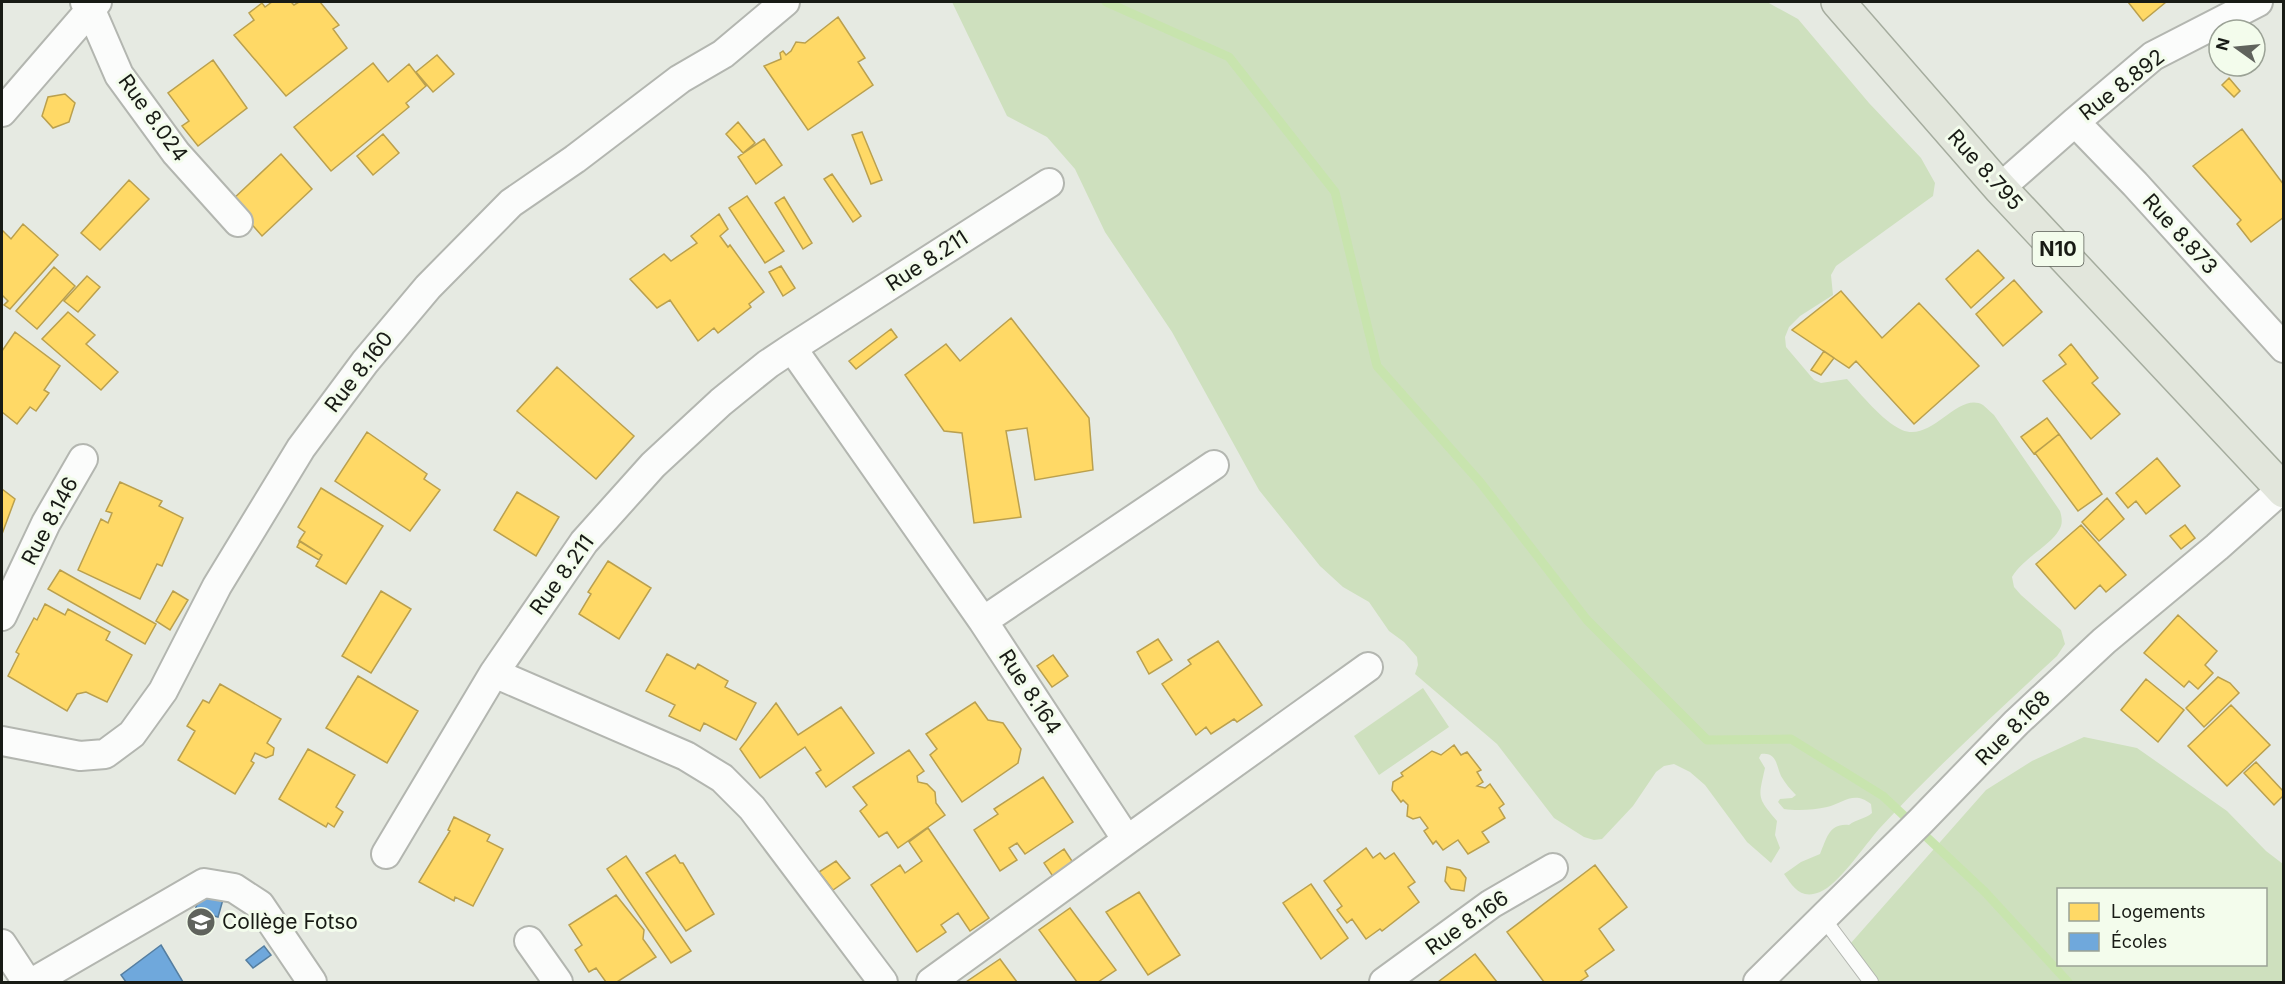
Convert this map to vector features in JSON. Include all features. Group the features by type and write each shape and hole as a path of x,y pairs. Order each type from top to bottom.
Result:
{"highway":[{"name":"Rue 8.795","path":"1838,2 2000,188 2283,490"}],"street":[{"name":"Rue 8.160","path":"2,741 80,756 105,754 132,734 163,691 217,586 301,448 365,362 428,287 511,203 575,159 680,79 723,54 784,2"},
{"name":"Rue 8.892","path":"2000,188 2153,56 2258,2"},
{"path":"2,112 91,4"},
{"name":"Rue 8.024","path":"91,4 119,75 176,153 238,222"},
{"name":"Rue 8.873","path":"2075,122 2135,184 2283,348"},
{"name":"Rue 8.211","path":"386,854 494,673 584,542 652,465 721,402 768,364 1049,183"},
{"name":"Rue 8.164","path":"792,348 983,621 1126,840"},
{"name":"Rue 8.146","path":"2,616 46,523 83,459"},
{"path":"983,621 1214,465"},
{"name":"Rue 8.168","path":"1758,982 2016,723 2104,641 2283,490"},
{"path":"931,982 1368,667"},
{"path":"494,673 686,756 722,778 752,808 882,982"},
{"name":"Rue 8.166","path":"1384,982 1491,904 1554,868"},
{"path":"33,982 204,883 234,888 260,905 312,982"},
{"path":"529,941 558,982"},
{"path":"2,944 27,982"}],"lane":[{"path":"1824,918 1871,982"}],"green space":[{"path":"952,2 1767,2 1798,19 1869,103 1921,158 1935,183 1933,196 1836,266 1831,275 1833,295 1800,316 1789,327 1785,337 1786,347 1814,380 1821,383 1847,379 1880,414 1902,430 1913,432 1924,430 1954,410 1974,403 1983,405 1994,415 2060,511 2062,523 2055,536 2023,564 2012,577 2014,587 2021,595 2061,630 2065,644 2057,656 1922,784 1879,829 1843,873 1820,892 1808,894 1798,891 1784,874 1801,862 1820,854 1827,837 1837,826 1849,825 1870,815 1872,813 1871,804 1854,798 1822,808 1784,809 1778,802 1780,799 1792,798 1796,795 1781,776 1773,757 1766,754 1761,754 1759,758 1765,768 1760,792 1763,802 1777,821 1775,835 1780,848 1771,863 1747,842 1705,785 1690,772 1674,764 1664,766 1656,772 1633,806 1602,839 1594,840 1584,837 1554,818 1497,744 1415,674 1418,665 1417,657 1404,642 1389,631 1369,602 1343,587 1320,566 1259,490 1172,332 1105,232 1075,169 1047,137 1007,116"},
{"path":"1423,688 1449,727 1379,775 1354,736"},
{"path":"2084,737 2137,748 2227,811 2266,851 2283,864 2283,982 1868,982 1843,952 1986,790 2032,761"}],"building: Logements":[{"path":"272,2 291,2 294,5 299,2 320,2 339,25 333,29 347,48 286,96 234,35 254,20 249,13 262,3 265,7"},
{"path":"2128,2 2166,2 2143,21"},
{"path":"838,17 865,58 858,62 873,85 808,130 764,66 781,59 780,53 783,51 786,55 796,42 805,43"},
{"path":"437,55 454,74 433,92 416,72"},
{"path":"213,60 247,108 198,146 182,126 189,121 168,93"},
{"path":"373,63 388,82 409,64 426,86 406,103 409,107 331,171 294,127"},
{"path":"2229,78 2240,91 2234,97 2222,85"},
{"path":"65,94 75,103 69,122 53,128 42,116 48,97"},
{"path":"738,122 755,143 743,153 726,134"},
{"path":"2242,129 2284,185 2284,217 2251,242 2237,224 2241,220 2193,166"},
{"path":"862,132 882,180 871,184 852,135"},
{"path":"383,134 399,153 373,175 357,156"},
{"path":"764,139 782,165 756,184 738,157"},
{"path":"281,154 312,189 262,236 231,201"},
{"path":"832,174 861,216 853,222 824,179"},
{"path":"129,180 149,199 100,250 81,233"},
{"path":"747,196 784,251 765,263 729,208"},
{"path":"784,197 812,243 803,249 775,203"},
{"path":"719,214 728,229 720,236 728,247 730,245 764,292 749,304 751,307 718,333 714,328 698,341 670,300 657,308 630,279 664,254 671,261 697,243 691,236"},
{"path":"23,224 58,255 10,309 4,305 8,301 2,295 2,230 11,239"},
{"path":"1978,250 2004,278 1971,308 1946,279"},
{"path":"781,266 795,288 783,296 769,272"},
{"path":"54,267 75,286 37,329 16,311"},
{"path":"87,276 100,287 78,312 64,301"},
{"path":"2014,280 2042,312 2003,346 1976,314"},
{"path":"1841,291 1882,338 1919,303 1979,366 1914,424 1856,361 1849,368 1792,330"},
{"path":"68,312 95,335 86,344 118,372 101,390 42,339"},
{"path":"1011,318 1089,418 1093,470 1035,480 1027,428 1006,431 1021,517 974,523 962,433 944,431 905,375 946,344 960,361"},
{"path":"891,329 897,337 856,369 849,361"},
{"path":"15,332 60,366 44,390 49,393 36,411 30,407 17,424 2,412 2,351"},
{"path":"2071,344 2098,378 2092,383 2120,414 2091,439 2043,381 2066,364 2059,355"},
{"path":"1824,351 1834,358 1821,375 1811,370"},
{"path":"557,367 634,436 596,479 517,411"},
{"path":"2047,418 2059,434 2034,454 2021,437"},
{"path":"367,432 427,474 424,479 440,490 410,531 335,481"},
{"path":"2059,434 2102,494 2078,511 2035,453"},
{"path":"2157,458 2180,486 2146,514 2136,501 2128,508 2116,493"},
{"path":"120,482 162,501 159,506 183,518 162,566 157,564 140,599 78,570 101,519 108,523 112,513 106,511"},
{"path":"321,488 383,526 346,584 316,566 322,555 299,541 305,532 298,527"},
{"path":"2,489 15,499 2,534"},
{"path":"517,492 559,517 536,556 494,530"},
{"path":"2107,498 2124,519 2099,541 2082,522"},
{"path":"2081,525 2126,575 2106,592 2100,585 2075,609 2036,564"},
{"path":"2185,525 2195,538 2181,549 2170,536"},
{"path":"300,541 322,555 319,560 297,547"},
{"path":"608,561 651,588 619,639 579,614 591,594 588,592"},
{"path":"60,570 156,624 145,644 48,589"},
{"path":"173,591 188,600 170,630 156,621"},
{"path":"381,591 411,609 371,673 342,656"},
{"path":"45,604 65,615 68,609 110,632 106,640 132,655 107,702 86,692 77,694 67,711 8,676 19,654 16,652 34,618 37,620"},
{"path":"2178,615 2217,651 2205,665 2213,673 2198,689 2189,681 2184,687 2144,653"},
{"path":"1158,639 1172,660 1149,674 1137,652"},
{"path":"1218,641 1262,705 1237,722 1234,719 1211,734 1206,727 1196,735 1162,684 1191,664 1188,660"},
{"path":"667,654 695,669 698,664 728,681 725,687 756,703 736,740 704,723 700,731 669,716 675,705 646,691"},
{"path":"1053,655 1068,676 1052,687 1037,666"},
{"path":"358,676 418,711 387,763 326,728"},
{"path":"2218,677 2230,683 2239,693 2204,727 2186,708"},
{"path":"2146,679 2184,710 2158,742 2121,710"},
{"path":"220,684 281,719 267,743 274,748 273,755 266,758 255,753 251,761 254,763 235,794 178,760 195,731 187,726 203,700 209,703"},
{"path":"975,702 988,720 1003,723 1021,749 1018,763 962,802 930,755 937,749 926,734"},
{"path":"776,703 798,735 841,707 874,753 826,787 816,773 821,770 805,747 760,778 740,749"},
{"path":"2231,705 2270,745 2227,786 2188,746"},
{"path":"1454,745 1461,755 1467,752 1481,770 1477,772 1483,782 1477,786 1485,788 1490,784 1504,804 1499,808 1505,818 1482,832 1489,842 1468,854 1458,840 1443,850 1436,841 1433,844 1424,831 1428,828 1420,817 1413,819 1407,816 1408,805 1403,800 1401,802 1392,790 1393,782 1403,776 1401,773 1432,751 1441,755"},
{"path":"308,749 355,775 336,807 343,812 334,827 328,823 326,827 279,799"},
{"path":"909,750 924,771 917,776 918,782 927,784 935,792 936,803 945,815 898,848 887,832 879,837 860,811 867,805 853,787"},
{"path":"2256,762 2284,792 2284,795 2274,805 2244,773"},
{"path":"1043,777 1073,822 1025,854 1017,843 1009,848 1017,860 1000,871 974,830 998,814 994,809"},
{"path":"454,817 490,835 487,841 503,849 473,906 455,897 454,901 419,882 450,831 448,830"},
{"path":"928,828 989,918 970,931 958,913 941,925 946,932 917,952 871,885 900,865 905,873 922,861 909,842"},
{"path":"1366,848 1373,858 1380,853 1385,859 1394,853 1415,882 1408,887 1419,902 1382,931 1380,929 1366,939 1352,919 1347,923 1337,910 1342,906 1324,881"},
{"path":"1064,849 1074,864 1054,878 1044,863"},
{"path":"675,855 680,863 683,863 714,914 686,931 646,873"},
{"path":"626,856 691,951 671,963 607,869"},
{"path":"836,861 850,878 833,890 819,872"},
{"path":"1595,865 1627,907 1599,929 1614,950 1585,971 1588,976 1579,982 1544,982 1507,932"},
{"path":"1447,867 1460,870 1466,878 1464,891 1451,889 1445,881"},
{"path":"1311,884 1348,938 1321,959 1283,903"},
{"path":"1139,892 1180,955 1148,975 1106,912"},
{"path":"616,895 644,930 643,939 656,957 617,982 606,982 596,968 589,972 575,950 582,945 569,925"},
{"path":"1070,908 1116,970 1098,982 1077,982 1039,930"},
{"path":"1475,954 1497,982 1438,982"},
{"path":"1000,959 1017,982 966,982"}],"building: Écoles":[{"path":"201,889 224,896 218,917 195,911"},
{"name":"Collège Fotso","path":"161,945 183,982 126,982 121,975"},
{"path":"264,946 271,955 253,968 246,960"}],"waterway":[{"path":"1106,2 1229,57 1335,192 1377,366 1480,482 1587,620 1707,740 1791,739 1883,796 1985,892 2068,982"}],"place":[{"name":"Collège Fotso","path":"201,922"}]}
